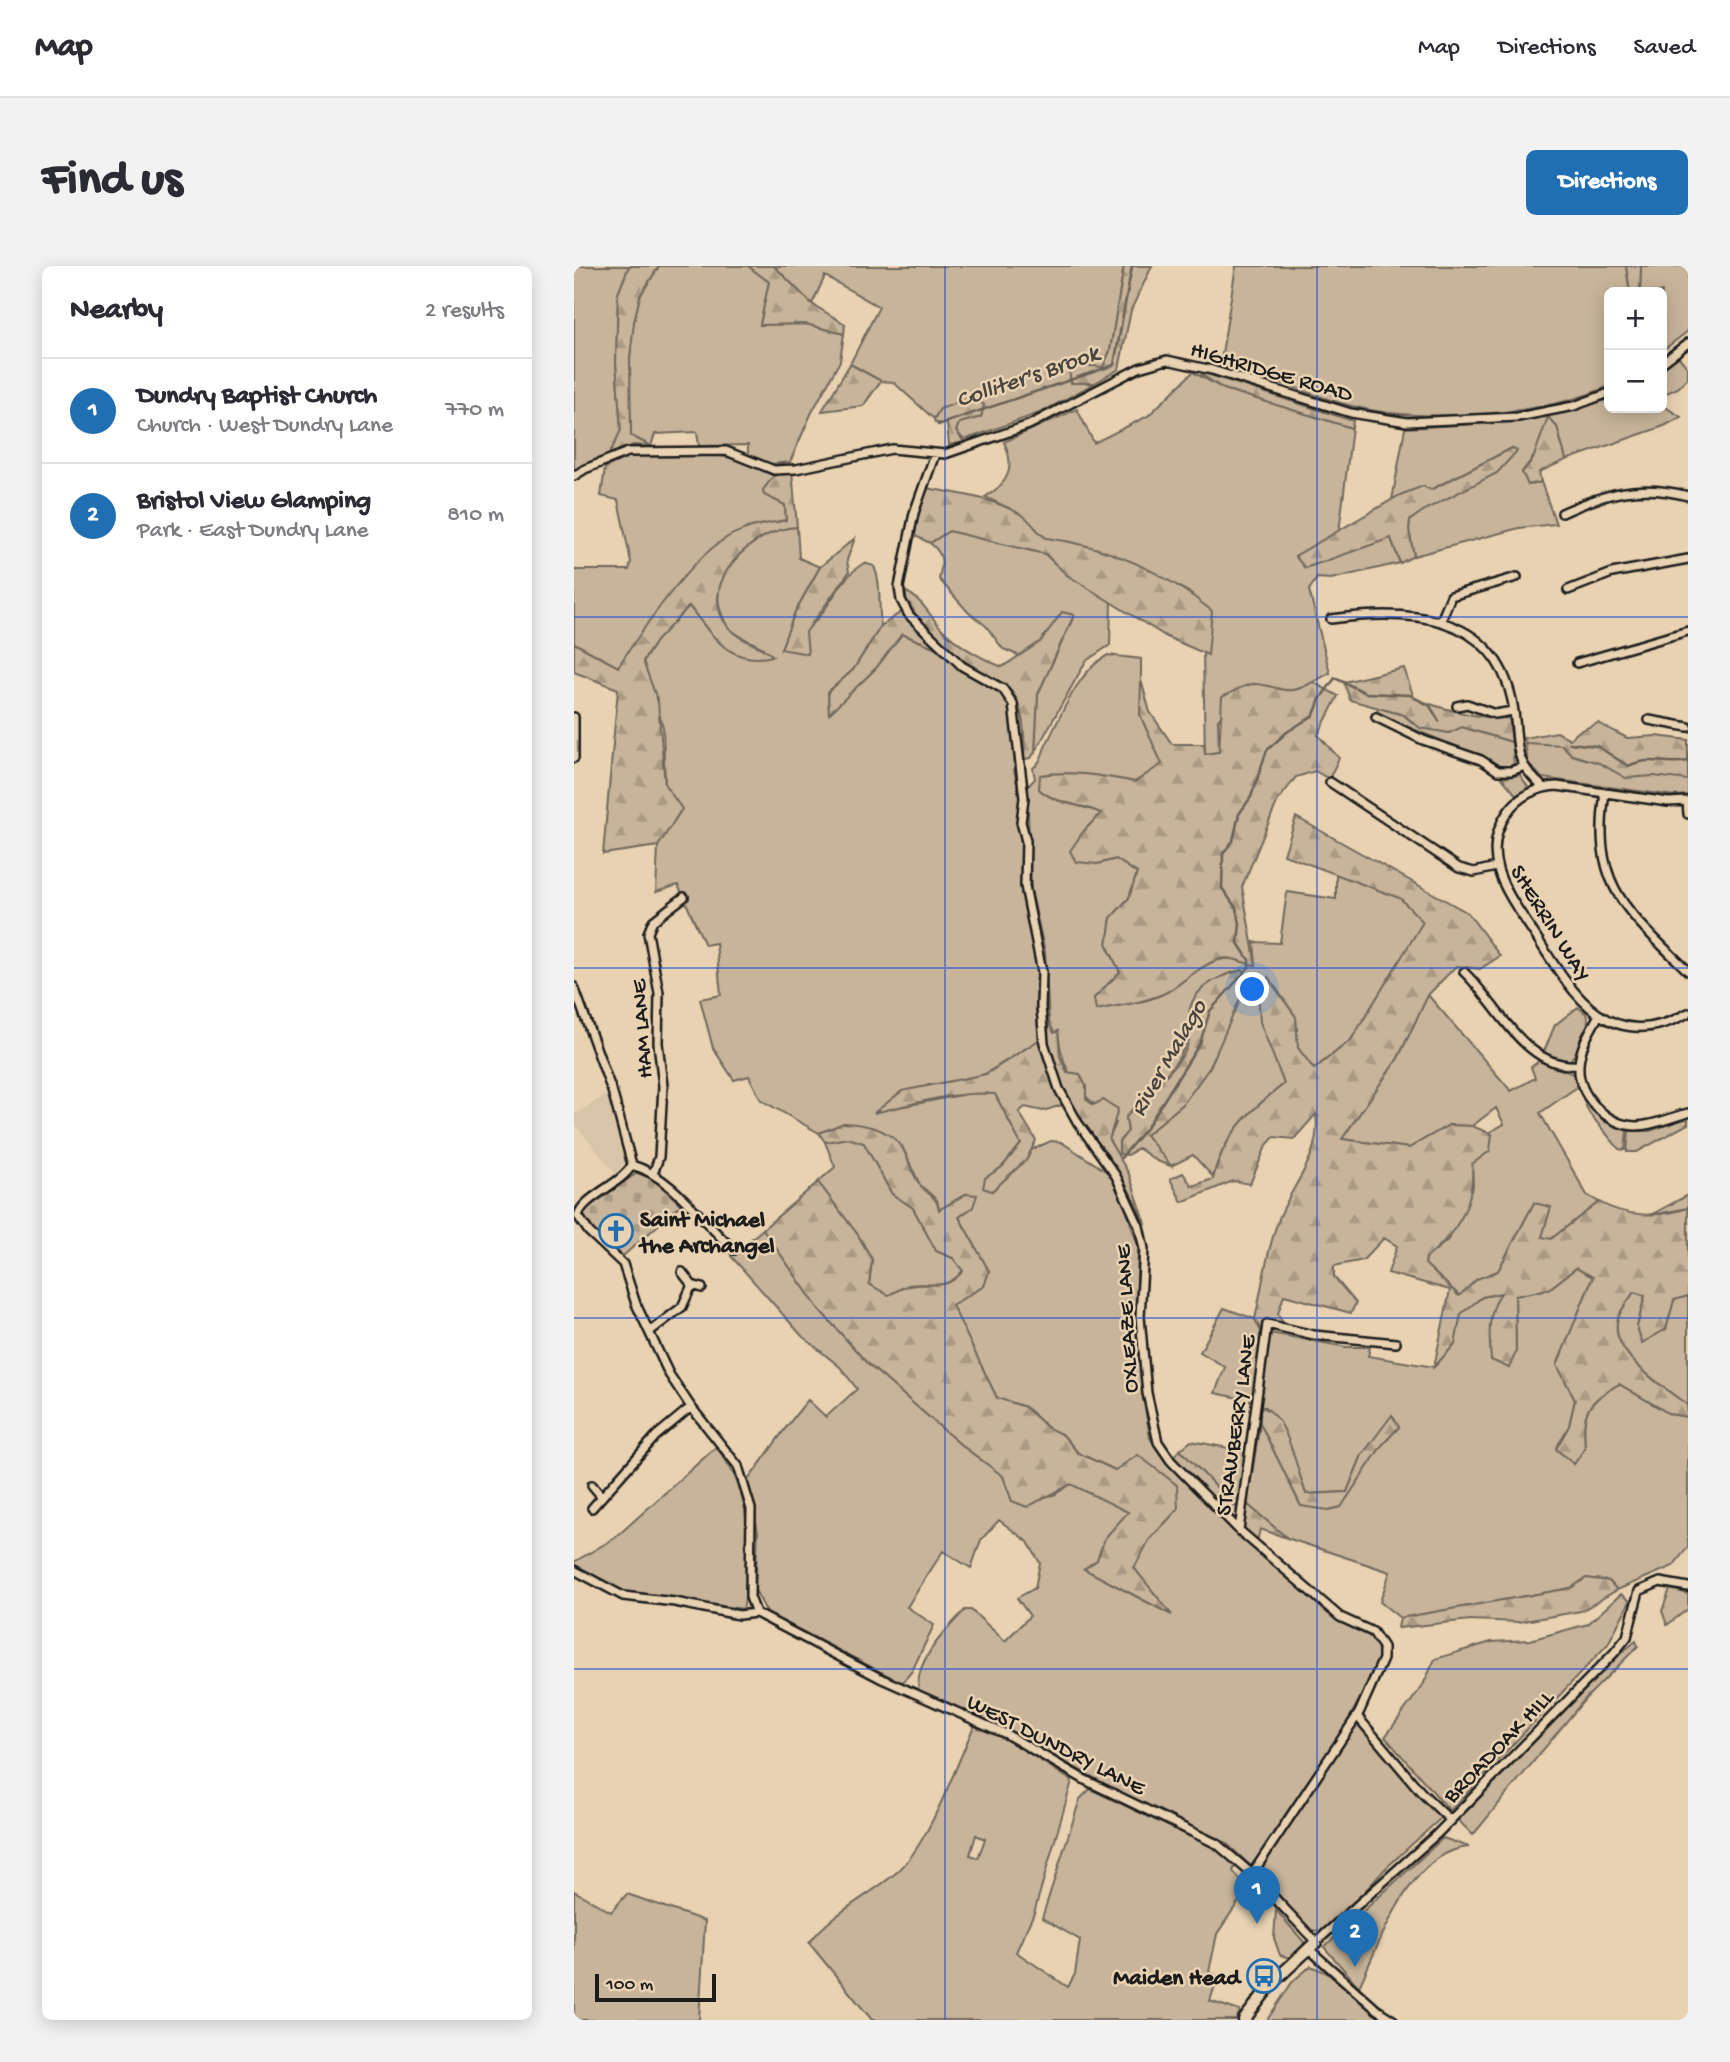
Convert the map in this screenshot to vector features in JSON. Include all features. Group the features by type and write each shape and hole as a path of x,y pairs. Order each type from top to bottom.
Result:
{"street":[{"path":"1667,359 1688,343"},
{"name":"HIGHRIDGE ROAD","path":"574,477 585,468 628,452 726,451 774,470 796,469 892,449 935,454 958,451 1029,425 1139,368 1167,360 1212,370 1350,413 1408,422 1518,417 1574,406 1604,395"},
{"name":"OXLEAZE LANE","path":"935,454 914,513 899,587 901,600 909,615 962,666 1003,689 1013,704 1024,798 1021,822 1026,841 1025,886 1042,972 1041,1007 1050,1066 1079,1123 1116,1176 1139,1226 1144,1249 1140,1317 1147,1393 1158,1442 1171,1461 1239,1531 1340,1618 1373,1632 1380,1640 1383,1659 1357,1716 1252,1874"},
{"path":"1562,513 1599,496 1626,489 1655,489 1688,496"},
{"path":"1568,590 1590,580 1639,566 1688,559"},
{"path":"1586,570 1590,580"},
{"path":"1441,621 1451,596 1517,576"},
{"path":"1331,619 1397,615 1441,621 1472,635 1488,652 1510,692 1522,767 1544,788 1557,786 1687,801 1688,814"},
{"path":"1577,663 1688,631"},
{"path":"1457,706 1467,704 1495,714 1513,710"},
{"path":"1376,717 1423,740 1481,760 1498,771 1511,771 1522,767"},
{"path":"574,718 574,758"},
{"path":"1649,720 1688,727"},
{"path":"1330,793 1333,784 1459,868 1474,872 1496,867"},
{"name":"SHERRIN WAY","path":"1544,788 1521,798 1505,815 1495,840 1496,867 1508,893 1564,982 1580,1001 1599,1015 1623,1024 1646,1026 1667,1023 1688,1013"},
{"path":"1605,793 1601,836 1609,879 1627,910 1688,971"},
{"name":"HAM LANE","path":"653,1174 659,1157 663,1086 658,1043 659,993 648,933 653,921 684,897"},
{"path":"1464,972 1520,1038 1539,1056 1566,1065 1579,1065"},
{"path":"1465,988 1473,981"},
{"path":"574,987 613,1094 632,1165"},
{"path":"1599,1015 1581,1050 1579,1065 1585,1091 1595,1106 1613,1120 1629,1125 1648,1125 1688,1113"},
{"path":"632,1165 653,1174 734,1250"},
{"path":"574,1570 623,1596 676,1602 739,1615 756,1613 750,1597 751,1509 743,1477 731,1457 691,1407 649,1332 623,1264 576,1216 583,1206 607,1189 632,1165"},
{"path":"682,1272 692,1285 702,1288"},
{"path":"649,1332 682,1307 692,1285"},
{"name":"STRAWBERRY LANE","path":"1239,1531 1267,1324 1314,1335 1396,1343"},
{"path":"592,1508 656,1436 691,1407"},
{"path":"592,1485 602,1497"},
{"name":"BROADOAK HILL","path":"1312,1946 1451,1821 1621,1645 1632,1622 1639,1591 1660,1582 1688,1587"},
{"name":"WEST DUNDRY LANE","path":"756,1613 880,1678 1006,1734 1085,1780 1217,1844 1252,1874 1312,1946 1376,2009 1393,2020"},
{"path":"1357,1716 1421,1792 1451,1821"},
{"path":"1244,2020 1272,1983 1312,1946"}],"shaded area":[{"path":"608,1093 626,1161 615,1173 574,1123 574,1115"}],"green space":[{"path":"574,266 629,266 618,294 616,362 621,431 608,457 574,471"},
{"path":"629,266 659,266 640,296 630,358 631,436 651,446 633,445 608,457 621,430 616,362 618,294"},
{"path":"659,266 748,266 769,282 760,325 806,324 844,334 840,361 811,414 790,462 772,464 748,456 748,445 699,446 697,432 655,434 651,446 631,436 632,333 639,299"},
{"path":"748,266 774,266 812,304 845,324 844,334 806,324 760,325 769,282"},
{"path":"774,266 1124,266 1110,351 1103,368 1069,364 1071,383 1095,383 1042,412 964,440 956,431 959,423 981,417 984,405 973,398 940,409 934,419 893,382 881,381 850,364 879,307 825,276 812,304"},
{"path":"1124,266 1152,266 1131,310 1119,369 1095,383 1071,383 1068,364 1103,367 1110,351"},
{"path":"1236,266 1626,266 1629,287 1604,287 1604,388 1551,404 1482,414 1413,415 1380,412 1220,366"},
{"path":"1626,266 1641,266 1640,287 1629,287"},
{"path":"1641,266 1688,266 1688,331 1667,347 1667,287 1640,287"},
{"path":"1678,356 1688,368 1688,378 1678,388 1667,393 1667,365"},
{"path":"850,364 881,381 863,406 822,411"},
{"path":"1193,372 1224,389 1352,428 1339,532 1295,556 1391,538 1400,563 1331,579 1317,578 1309,590 1330,673 1308,685 1285,691 1252,684 1218,720 1219,752 1205,754 1203,652 1207,654 1192,594 1138,565 1098,549 1046,538 1011,509 985,497 999,487 1008,474 1008,451 1004,442 1077,409 1094,443 1148,416"},
{"path":"1207,374 1353,421 1352,428 1224,389 1202,375"},
{"path":"973,397 984,405 981,417 959,423 956,431 964,442 949,445 947,424 935,423 934,419 940,409"},
{"path":"1604,400 1604,413 1667,413 1667,408 1681,417 1664,426 1566,460 1557,427 1522,472 1528,485 1541,482 1556,524 1519,528 1414,556 1410,520 1512,448 1430,490 1392,500 1405,428 1533,417"},
{"path":"1548,417 1557,427 1566,460 1539,472 1541,482 1528,485 1522,472 1533,459"},
{"path":"1512,448 1517,451 1497,473 1410,520 1414,556 1400,563 1391,538 1305,568 1295,556 1400,495 1423,486 1431,490"},
{"path":"632,454 714,455 739,459 774,476 763,490 785,505 786,520 747,528 683,579 618,667 574,643 574,570 629,570 631,562 618,500 601,496 605,468"},
{"path":"792,470 797,527 763,537 747,548 734,561 718,593 719,610 732,632 773,656 745,657 734,653 715,638 689,606 656,641 643,661 658,702 665,785 682,809 658,846 603,854 618,689 574,672 574,643 618,667 665,600 707,553 735,533 786,520 785,505 764,495 763,490 774,476"},
{"path":"926,488 999,504 1022,515 1046,538 1113,554 1156,573 1212,611 1208,655 1167,637 1067,575 1045,554 949,531 930,543 915,536 917,514"},
{"path":"797,527 799,558 820,567 795,612 781,649 815,622 844,581 864,563 874,566 878,580 881,626 853,670 828,692 829,713 876,668 902,634 939,649 958,668 1001,693 1009,705 1016,741 1014,770 1020,798 1017,815 1039,970 1036,1006 1039,1040 985,1074 956,1082 928,1085 894,1108 972,1093 995,1094 1021,1144 1002,1167 985,1178 992,1191 1027,1159 1031,1150 1051,1141 1061,1142 1109,1173 1122,1197 1138,1246 1136,1317 1150,1438 1163,1457 1236,1533 1340,1622 1377,1640 1381,1659 1353,1711 1305,1794 1252,1867 1225,1842 1127,1796 1005,1729 919,1691 918,1680 926,1658 965,1610 971,1610 1005,1641 1030,1616 1017,1598 1035,1588 1040,1563 1028,1542 999,1520 981,1540 971,1568 943,1551 907,1607 934,1625 912,1671 902,1683 767,1613 755,1590 758,1532 748,1480 808,1400 826,1417 857,1389 840,1367 802,1336 731,1256 763,1229 818,1308 868,1364 960,1444 1003,1476 1012,1501 1054,1495 1071,1484 1129,1512 1105,1538 1097,1560 1084,1569 1170,1614 1134,1568 1149,1540 1178,1509 1115,1470 1078,1453 1063,1435 1048,1428 1025,1407 997,1398 951,1305 984,1286 989,1271 959,1217 973,1207 966,1194 939,1210 937,1200 920,1185 902,1146 844,1123 819,1133 761,1100 749,1076 734,1080 713,1048 700,999 721,995 716,943 705,945 678,885 656,892 658,846 681,809 665,785 663,727 643,662 656,641 689,606 711,634 764,648 727,626 718,599 720,584 727,569 751,544 782,529"},
{"path":"949,531 1045,554 1067,575 1111,600 1110,645 1086,661 1035,752 1038,694 1074,616 1062,613 1040,642 1020,656 1003,649 986,626 968,612 939,579 941,559 930,543"},
{"path":"855,538 847,560 849,572 806,632 808,654 781,649 795,612 820,567"},
{"path":"905,591 921,603 942,629 956,641 978,656 1002,667 1040,642 1062,612 1074,615 1038,694 1035,752 1031,758 1024,759 1023,721 1013,693 1001,682 965,663 948,650 912,609"},
{"path":"901,612 939,649 902,634 876,668 829,714 828,692 853,670 881,626"},
{"path":"1108,655 1141,659 1141,715 1163,764 1135,782 1076,774 1041,775 1039,789 1061,801 1101,813 1083,832 1097,864 1116,859 1137,873 1129,898 1111,918 1107,945 1120,972 1094,998 1097,1009 1159,996 1216,961 1233,959 1256,965 1254,942 1280,943 1287,892 1336,899 1336,874 1400,898 1424,922 1351,1040 1314,1069 1298,1048 1296,1017 1269,978 1275,1056 1284,1084 1240,1124 1224,1149 1213,1177 1193,1155 1171,1166 1145,1135 1183,1104 1237,1007 1246,985 1243,970 1232,972 1210,985 1189,1014 1189,1030 1179,1058 1126,1117 1128,1132 1119,1141 1119,1154 1116,1156 1109,1139 1116,1123 1093,1104 1076,1084 1064,1061 1058,1031 1054,1033 1049,1022 1045,952 1031,891 1027,787 1035,779 1033,768 1040,761 1071,695 1088,671"},
{"path":"1404,668 1414,698 1461,713 1509,718 1512,742 1462,727 1449,733 1420,728 1404,715 1350,700 1344,682"},
{"path":"1141,680 1150,712 1172,744 1204,744 1205,754 1219,752 1222,697 1250,684 1296,690 1313,682 1338,696 1318,735 1339,758 1329,779 1315,771 1296,777 1277,802 1242,887 1256,965 1220,959 1165,993 1096,1010 1094,998 1120,972 1107,945 1111,918 1129,898 1137,873 1116,859 1097,864 1076,862 1070,851 1101,813 1046,794 1039,789 1040,775 1076,773 1135,782 1162,764 1140,715"},
{"path":"1379,708 1404,715 1414,724 1449,733 1457,726 1512,742 1514,765 1501,769 1488,759 1375,714"},
{"path":"1598,723 1627,738 1656,736 1688,740 1688,780 1653,776 1626,778 1599,763 1572,755 1562,745 1525,743 1524,738 1557,732 1570,739 1579,731"},
{"path":"1688,741 1688,795 1675,796 1542,778 1528,763 1525,743"},
{"path":"1520,775 1528,787 1517,796 1502,778"},
{"path":"1296,817 1468,913 1500,956 1480,969 1456,966 1428,995 1398,1058 1342,1139 1409,1148 1449,1125 1472,1126 1492,1134 1490,1151 1472,1164 1470,1192 1462,1217 1447,1239 1426,1258 1425,1264 1459,1296 1477,1279 1498,1271 1534,1203 1551,1207 1542,1237 1551,1239 1599,1202 1620,1211 1642,1214 1688,1208 1688,1296 1674,1300 1666,1329 1642,1343 1637,1327 1645,1296 1634,1292 1619,1315 1617,1328 1620,1342 1628,1354 1651,1378 1687,1405 1688,1417 1670,1414 1619,1384 1599,1397 1588,1409 1584,1425 1585,1448 1574,1464 1556,1449 1569,1426 1575,1400 1557,1365 1593,1277 1576,1268 1549,1289 1515,1296 1516,1352 1509,1368 1491,1360 1491,1316 1501,1293 1482,1297 1461,1314 1455,1344 1434,1367 1450,1290 1388,1273 1397,1246 1384,1238 1363,1260 1334,1266 1334,1277 1356,1303 1351,1313 1284,1295 1278,1314 1284,1325 1266,1321 1262,1333 1255,1319 1270,1247 1283,1210 1310,1158 1317,1130 1316,1114 1294,1139 1274,1137 1266,1146 1250,1184 1233,1181 1182,1202 1170,1179 1183,1173 1192,1186 1213,1179 1223,1149 1239,1125 1284,1084 1260,1022 1258,989 1268,978 1296,1017 1298,1048 1314,1069 1351,1040 1423,922 1400,898 1284,855"},
{"path":"1243,970 1246,985 1210,1067 1183,1104 1146,1135 1171,1166 1157,1161 1138,1148 1128,1155 1119,1154 1119,1142 1128,1131 1126,1117 1171,1070 1187,1048 1191,1006 1200,990 1216,979"},
{"path":"1428,995 1511,1091 1535,1078 1531,1067 1539,1061 1574,1074 1577,1087 1540,1113 1587,1195 1599,1202 1551,1239 1542,1238 1534,1203 1498,1271 1477,1279 1460,1296 1425,1264 1426,1258 1449,1239 1473,1186 1472,1164 1492,1135 1488,1133 1504,1124 1496,1108 1472,1126 1449,1125 1409,1148 1342,1139 1398,1058"},
{"path":"1578,1007 1588,1020 1584,1036 1572,1058 1569,1061 1543,1054 1555,1025"},
{"path":"1049,1022 1054,1033 1058,1031 1060,1056 1067,1072 1080,1074 1086,1086 1086,1099 1093,1105 1103,1100 1118,1109 1109,1140 1129,1174 1146,1224 1124,1181 1061,1087 1048,1045"},
{"path":"1039,1040 1062,1105 1043,1111 1025,1107 1019,1112 1036,1140 1027,1159 992,1191 983,1188 985,1178 1002,1167 1021,1144 995,1094 949,1096 874,1113 902,1091 986,1074"},
{"path":"1583,1099 1605,1122 1627,1131 1625,1150 1619,1149 1589,1113"},
{"path":"1688,1117 1688,1124 1637,1152 1627,1152 1629,1131 1650,1131"},
{"path":"844,1123 877,1129 898,1142 917,1181 934,1199 939,1210 966,1194 977,1195 973,1207 959,1217 989,1271 984,1286 952,1305 997,1398 1025,1407 1048,1428 1063,1435 1078,1453 1115,1470 1138,1455 1177,1485 1178,1509 1149,1540 1134,1568 1172,1615 1084,1569 1097,1560 1105,1538 1128,1512 1071,1484 1027,1507 1012,1501 1003,1476 960,1444 868,1364 818,1308 763,1229 818,1182 858,1235 872,1260 869,1284 888,1295 909,1286 950,1282 963,1271 953,1258 936,1251 913,1208 892,1194 864,1143 848,1138 825,1142 819,1133"},
{"path":"848,1138 864,1143 892,1194 913,1207 936,1251 953,1258 963,1271 956,1278 937,1285 909,1285 888,1296 869,1284 872,1259 858,1235 818,1182 835,1167 825,1142"},
{"path":"637,1173 653,1179 681,1205 623,1256 583,1222 585,1210"},
{"path":"1688,1195 1688,1208 1651,1215"},
{"path":"1576,1268 1593,1276 1558,1365 1575,1400 1569,1426 1556,1449 1574,1464 1585,1448 1584,1425 1589,1409 1599,1397 1619,1384 1670,1414 1688,1417 1688,1547 1673,1566 1617,1590 1609,1581 1586,1578 1571,1588 1400,1618 1380,1602 1390,1572 1287,1538 1247,1504 1260,1423 1301,1506 1341,1506 1382,1445 1399,1427 1362,1455 1347,1492 1306,1494 1291,1449 1266,1407 1260,1407 1270,1333 1346,1347 1370,1347 1368,1356 1434,1367 1455,1344 1460,1314 1482,1297 1503,1293 1516,1352 1515,1296 1549,1289"},
{"path":"1634,1292 1645,1295 1637,1327 1666,1329 1674,1300 1688,1296 1688,1413 1687,1405 1638,1366 1620,1342 1617,1328 1619,1315"},
{"path":"1224,1308 1255,1319 1262,1333 1253,1401 1215,1393 1225,1367 1200,1352"},
{"path":"1260,1407 1269,1411 1284,1430 1306,1494 1347,1492 1362,1455 1392,1415 1399,1427 1382,1445 1341,1507 1328,1510 1301,1506 1260,1423"},
{"path":"1191,1441 1245,1451 1239,1510 1180,1450"},
{"path":"716,1447 735,1476 747,1524 743,1609 631,1593 616,1588 574,1565 574,1562 615,1538"},
{"path":"1180,1450 1239,1510 1237,1524 1172,1457"},
{"path":"1247,1504 1287,1538 1260,1529 1257,1542 1243,1530"},
{"path":"1586,1578 1609,1581 1617,1590 1581,1611 1519,1622 1470,1620 1398,1628 1400,1618 1571,1588"},
{"path":"1670,1589 1688,1594 1688,1609 1667,1625 1662,1611"},
{"path":"1621,1594 1630,1601 1608,1644 1450,1811 1385,1737 1423,1685 1435,1659 1491,1642 1530,1640 1588,1624"},
{"path":"1636,1641 1638,1646 1585,1699 1473,1835 1458,1820 1621,1653"},
{"path":"1357,1723 1441,1818 1386,1868 1345,1913 1322,1931 1309,1930 1259,1877 1259,1871"},
{"path":"974,1726 1012,1742 1072,1781 1034,1913 1016,1952 1068,1987 1075,1974 1080,1940 1042,1918 1080,1799 1090,1789 1219,1850 1237,1863 1233,1871 1247,1889 1217,1934 1209,1972 1218,1976 1210,2001 1240,2011 1236,2020 872,2020 809,1943 828,1922 885,1882 908,1861 930,1825","holes":["976,1835 985,1839 978,1858 970,1855"]},
{"path":"1443,1838 1469,1847 1449,1852 1430,1864 1415,1881 1388,1923 1359,1987 1324,1947"},
{"path":"574,1891 611,1912 627,1894 705,1921 699,2020 574,2020"},
{"path":"1276,1910 1304,1942 1302,1948 1289,1958 1280,1955 1274,1938"},
{"path":"1311,1966 1327,1973 1382,2020 1267,2020 1293,1981"}],"waterway":[{"name":"Colliter's Brook","path":"938,425 1114,365 1132,266"},
{"name":"River Malago","path":"1121,1158 1147,1127 1200,1043 1210,1011 1249,967 1249,960 1238,943 1240,923 1236,908 1222,888 1223,853 1233,841 1239,814 1251,797 1267,750 1287,732 1314,715 1320,699 1335,678 1366,693 1410,695 1430,706 1439,721"},
{"name":"River Malago","path":"1569,743 1597,746 1628,766 1645,761 1688,761"}],"place":[{"name":"Saint Michael the Archangel","path":"616,1231"},
{"name":"Dundry Baptist Church","path":"1257,1924"},
{"name":"Bristol View Glamping","path":"1355,1967"},
{"name":"Maiden Head","path":"1264,1976"}]}
